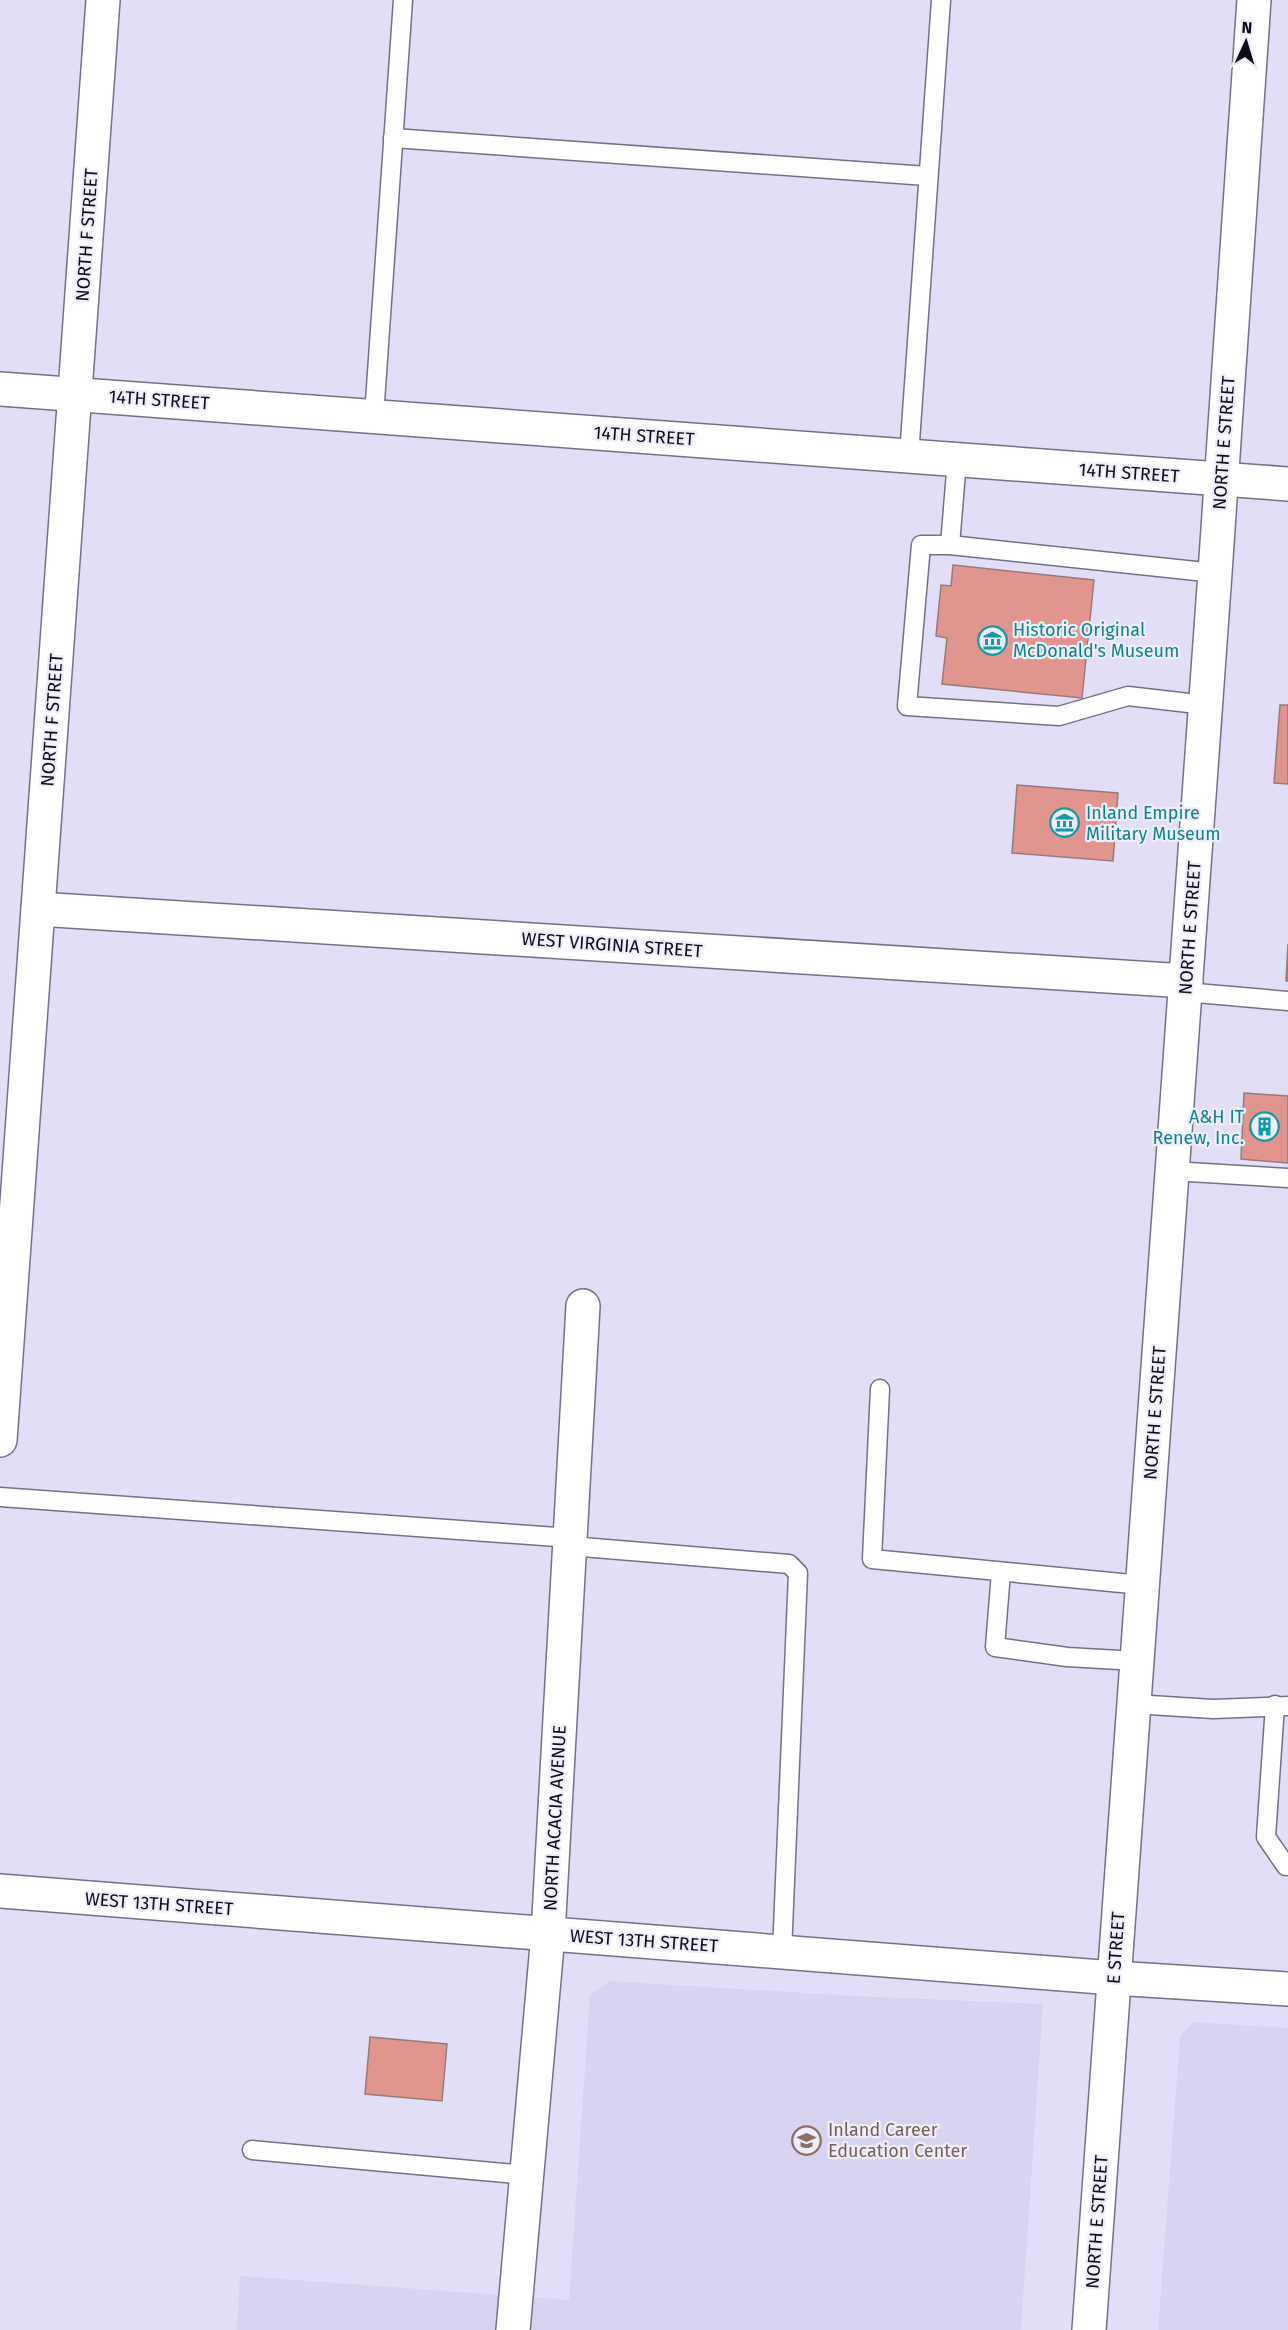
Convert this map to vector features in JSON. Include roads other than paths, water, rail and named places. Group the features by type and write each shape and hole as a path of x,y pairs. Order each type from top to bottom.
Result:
{"street":[{"name":"NORTH F STREET","path":"0,1440 5,1305 38,909 104,0"},
{"name":"NORTH E STREET","path":"1128,1784 1254,0"},
{"name":"14TH STREET","path":"0,389 1288,484"},
{"name":"WEST VIRGINIA STREET","path":"38,909 1185,987"},
{"name":"NORTH ACACIA AVENUE","path":"513,2330 548,1934 584,1306"},
{"name":"E STREET","path":"1104,2113 1128,1784"},
{"name":"WEST 13TH STREET","path":"0,1891 1114,1978 1288,1989"},
{"name":"NORTH E STREET","path":"1089,2330 1104,2113"}],"lane":[{"path":"374,416 403,0"},
{"path":"909,456 941,0"},
{"path":"393,138 927,176"},
{"path":"950,545 957,460"},
{"path":"1206,705 1128,696 1059,716 907,706 921,545 950,545 1215,573"},
{"path":"1185,987 1288,1001"},
{"path":"1172,1171 1288,1178"},
{"path":"880,1389 872,1559 1142,1585"},
{"path":"0,1497 570,1542 789,1564 798,1573 782,1952"},
{"path":"1001,1572 995,1647 1067,1657 1137,1661"},
{"path":"1134,1704 1213,1709 1281,1706 1266,1837 1288,1866"},
{"path":"252,2150 527,2175"}],"place":[{"name":"Historic Original McDonald's Museum","path":"992,640"},
{"name":"Inland Empire Military Museum","path":"1065,823"},
{"name":"A&H IT Renew, Inc.","path":"1265,1127"},
{"name":"Inland Career Education Center","path":"807,2140"}]}
